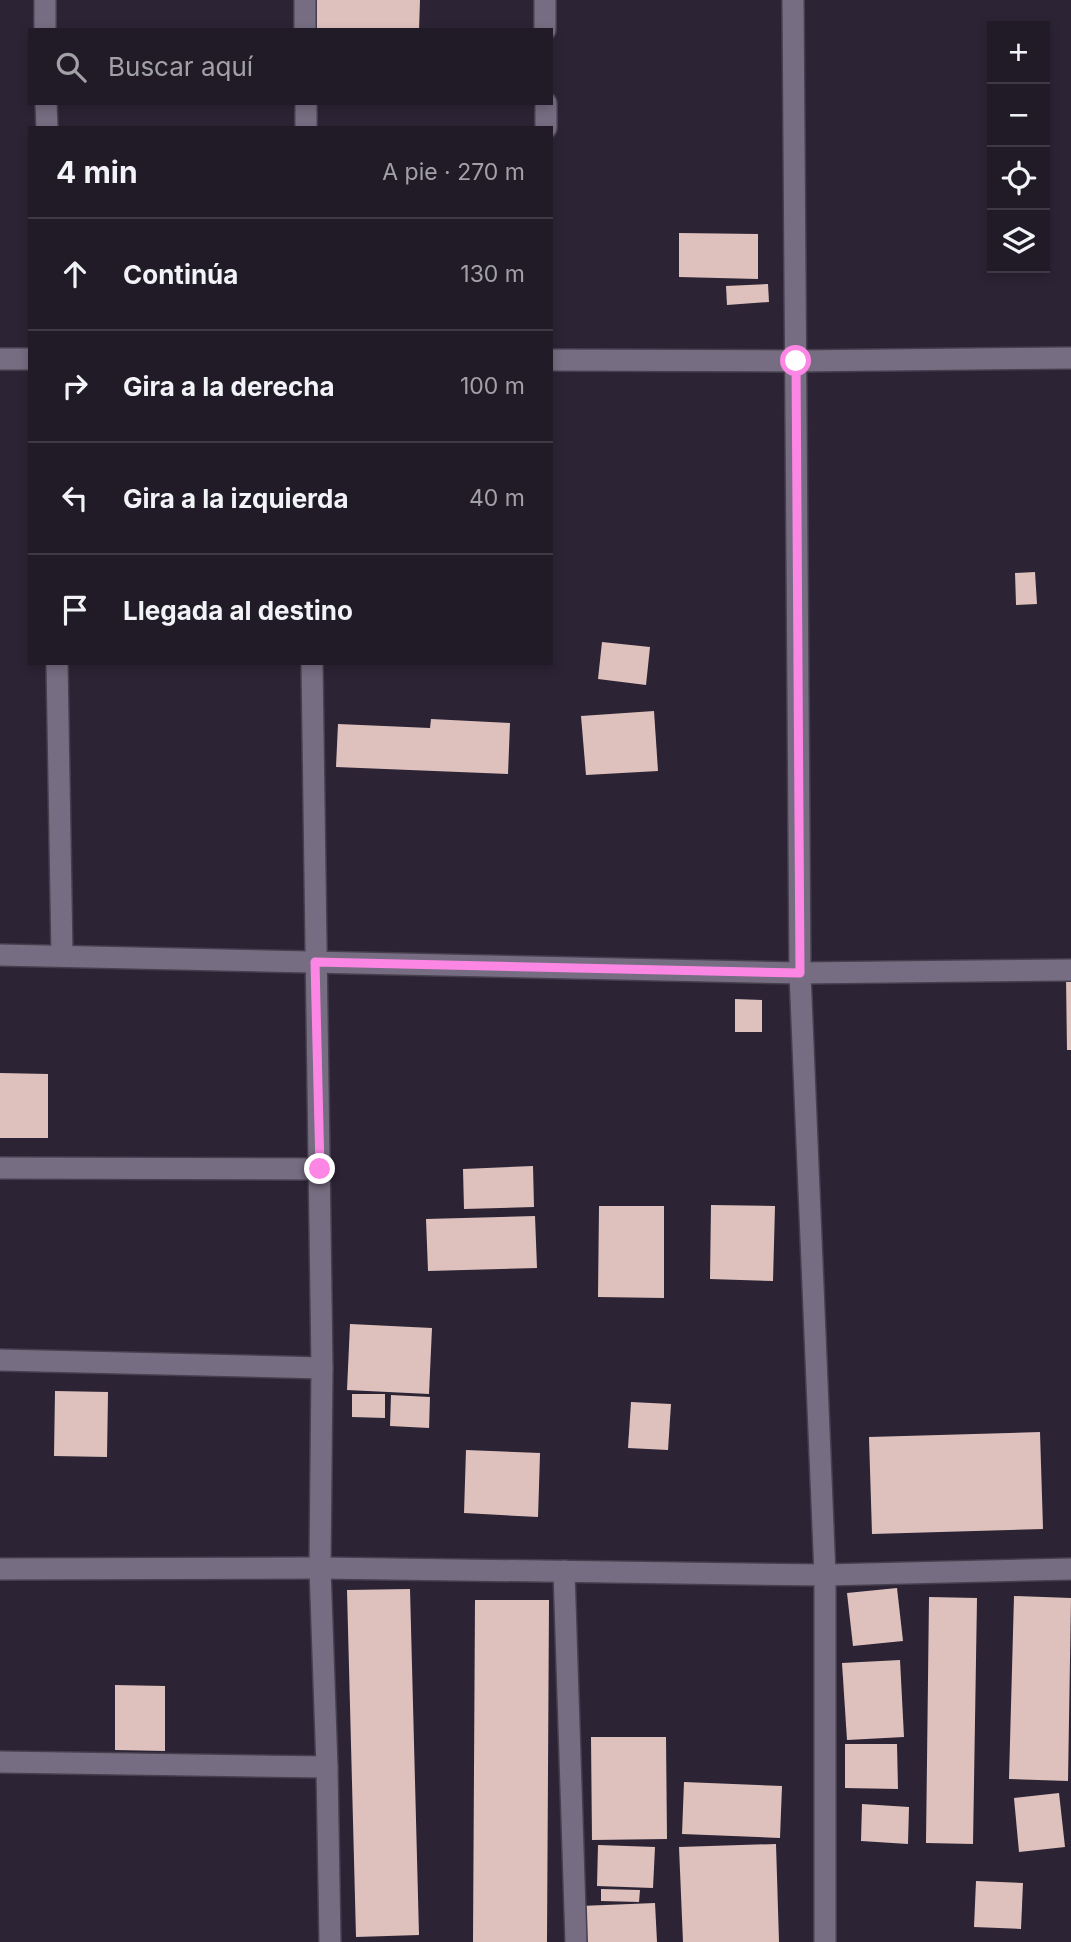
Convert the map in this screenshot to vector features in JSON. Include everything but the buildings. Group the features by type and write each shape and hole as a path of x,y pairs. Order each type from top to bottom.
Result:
{"street":[{"path":"45,0 45,28"},
{"path":"304,0 305,28"},
{"path":"545,0 545,28"},
{"path":"793,0 800,973 825,1574 825,1942"},
{"path":"47,105 47,126"},
{"path":"306,105 306,126"},
{"path":"546,105 546,126"},
{"path":"553,360 1071,358"},
{"path":"0,359 28,359"},
{"path":"57,665 62,955"},
{"path":"312,665 322,1368 320,1568 330,1942"},
{"path":"0,955 800,973 1071,970"},
{"path":"0,1168 320,1169"},
{"path":"0,1360 322,1368"},
{"path":"0,1569 320,1568 825,1574 1071,1569"},
{"path":"564,1571 576,1942"},
{"path":"0,1762 327,1767"}],"route":[{"path":"320,1169 315,962 800,973 796,361"}]}
